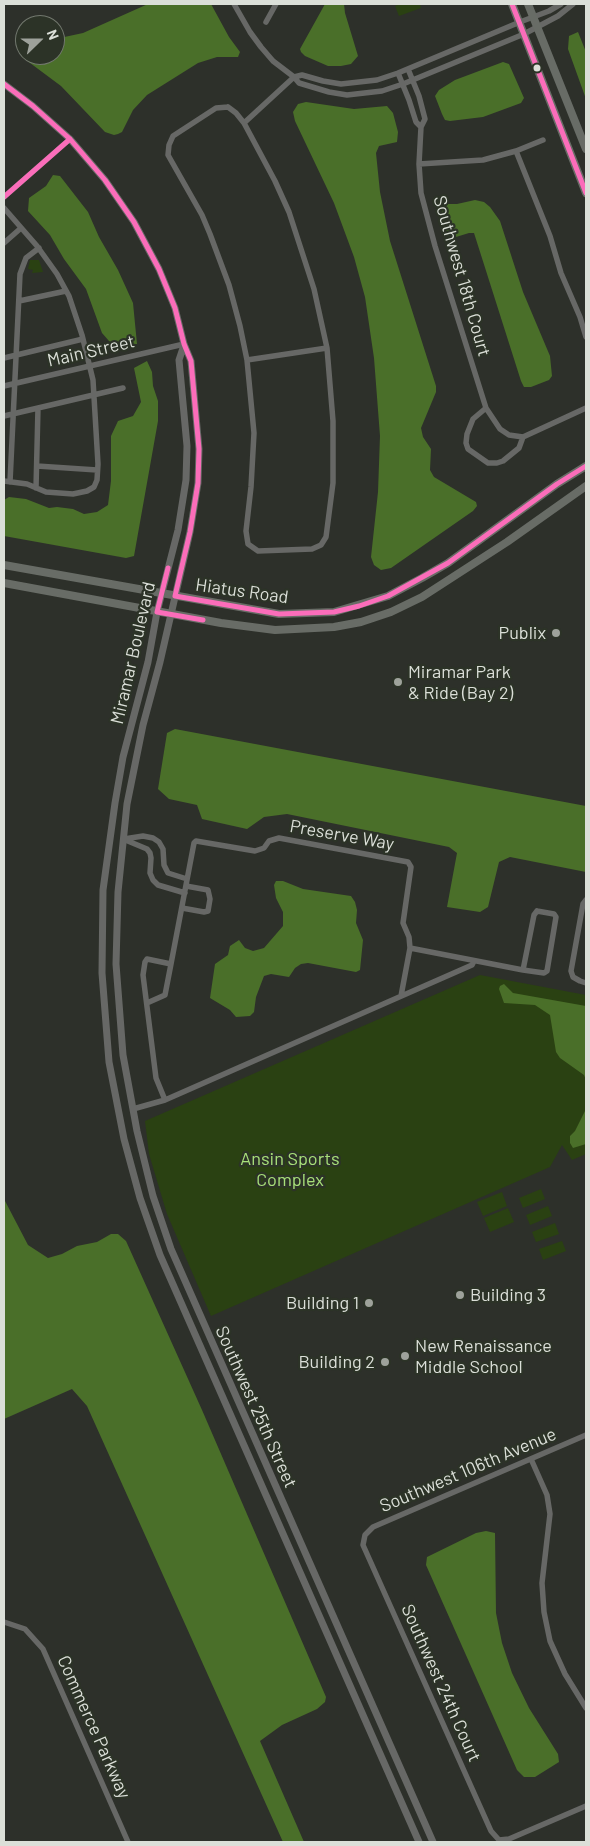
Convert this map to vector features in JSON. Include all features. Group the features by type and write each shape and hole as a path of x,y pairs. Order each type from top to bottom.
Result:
{"main road":[{"path":"512,4 586,193"},
{"path":"528,4 586,149"},
{"name":"Hiatus Road","path":"4,566 279,614 334,612 388,596 448,563 557,484 586,466"},
{"name":"Hiatus Road","path":"4,583 171,615 276,630 334,628 362,622 391,612 430,592 508,542 586,486"},
{"path":"422,578 430,592"}],"street":[{"path":"234,4 261,47 273,61 294,77 298,83 347,95 382,91 413,80 524,34 563,13 573,4"},
{"path":"266,22 276,4"},
{"path":"244,123 294,77 302,74 323,81 342,84 377,80 549,11 561,4"},
{"path":"471,43 476,54"},
{"name":"Southwest 18th Court","path":"408,69 424,110 425,119 421,127 419,164 421,193 435,246 486,408 500,429 509,435 524,437"},
{"path":"398,73 416,122 421,127"},
{"name":"Miramar Boulevard","path":"4,84 33,106 70,139 105,180 134,222 162,276 175,308 184,344 191,361 199,457 198,482 190,532 143,725 127,804 118,892 116,964"},
{"path":"228,107 244,123 289,212 314,289 326,348 331,386 333,483 326,538 320,545 312,549 258,551 248,544 246,532 254,433 247,360 229,285 202,214 168,155 169,144 173,136 216,108 228,107"},
{"path":"4,197 70,139"},
{"path":"419,164 483,160 516,151 543,140"},
{"path":"516,151 550,236 560,273 580,317 586,337"},
{"path":"4,208 39,248 57,274 66,291 83,339 90,366 94,394 97,480 94,487 74,494 46,492 27,484 7,481 16,383 20,274 26,258 39,248"},
{"path":"4,243 21,228"},
{"path":"19,301 66,291"},
{"path":"4,358 83,339"},
{"name":"Miramar Boulevard","path":"102,970 103,890 115,803 123,757 148,662 161,594 178,530 186,480 187,446 179,360 184,344"},
{"name":"Main Street","path":"4,386 184,344"},
{"path":"247,360 326,348"},
{"path":"4,416 123,388"},
{"path":"36,488 38,408"},
{"path":"486,408 473,419 466,434 466,443 468,449 488,463 504,461 519,448 524,437 586,408"},
{"path":"37,466 98,470"},
{"path":"123,839 143,836 153,838 159,842 163,849 164,865 168,873 187,879"},
{"name":"Preserve Way","path":"147,1003 166,995 194,843 196,841 255,851 264,848 269,841 279,838 408,862 411,867 403,923 409,938 410,948 401,996"},
{"path":"123,839 150,853 150,873 158,885 185,893"},
{"path":"182,908 208,911 210,899 208,890 186,886"},
{"path":"586,900 583,904 571,971 573,977 580,982 586,983"},
{"path":"410,948 541,974 547,971 556,917 554,914 537,911 534,915 523,970"},
{"path":"165,1100 156,1078 143,975 146,960 171,964"},
{"path":"133,1109 165,1100 472,965 474,962"},
{"name":"Southwest 25th Street","path":"116,964 124,1055 136,1131 153,1196 170,1249 433,1842"},
{"name":"Southwest 25th Street","path":"102,970 109,1062 124,1139 140,1198 160,1256 419,1842"},
{"name":"Southwest 106th Avenue","path":"365,1536 373,1528 586,1435"},
{"path":"531,1459 547,1495 550,1514 542,1583 544,1612 550,1641 565,1674 586,1708"},
{"name":"Southwest 24th Court","path":"365,1536 363,1545 491,1831 499,1840 509,1839 586,1806"},
{"name":"Commerce Parkway","path":"4,1622 25,1629 43,1649 128,1842"}],"green space":[{"path":"400,4 420,4 421,8 399,16 395,6"},
{"path":"30,260 39,260 43,272 32,273 33,270 28,269"},
{"name":"Ansin Sports Complex","path":"480,975 586,995 586,1154 572,1160 562,1145 550,1167 211,1316 167,1214 149,1154 145,1121"},
{"path":"541,1189 545,1199 523,1208 519,1198"},
{"path":"502,1192 507,1206 483,1216 477,1202"},
{"path":"548,1206 552,1216 530,1225 526,1215"},
{"path":"508,1208 514,1222 490,1232 484,1218"},
{"path":"555,1223 559,1234 536,1242 532,1232"},
{"path":"562,1241 566,1251 543,1260 539,1249"}],"shaded area":[{"path":"148,4 211,4 229,37 240,52 238,57 217,57 198,63 147,95 133,110 122,132 114,135 105,132 61,86 33,65 65,65 65,37 83,33"},
{"path":"325,4 344,4 358,56 351,64 328,66 305,56 301,52 300,49"},
{"path":"578,32 586,52 586,99 568,49 569,36"},
{"path":"503,62 509,64 524,98 521,103 483,117 445,120 435,96 439,90 455,80"},
{"path":"306,102 354,109 387,106 393,113 398,132 397,142 379,146 376,153 380,192 390,241 436,386 436,392 421,428 423,437 431,449 430,470 434,477 476,502 477,506 473,511 391,568 381,570 374,565 371,557 378,492 380,436 374,358 365,297 354,257 334,203 295,121 293,112 298,104"},
{"path":"53,175 60,176 88,212 99,237 118,270 133,303 137,344 119,346 109,341 102,333 86,289 64,259 50,235 28,211 29,198 46,186"},
{"path":"475,200 484,202 490,207 500,221 523,292 550,356 552,376 549,380 531,387 524,387 521,381 474,233 456,237 448,235 445,229 441,207 445,204 457,204"},
{"path":"147,361 152,372 153,386 158,401 158,421 134,556 126,558 4,536 4,500 9,497 26,499 49,508 73,509 84,514 97,512 108,505 111,481 111,436 118,421 133,416 141,402 134,368"},
{"path":"175,729 586,806 586,872 510,857 499,862 488,907 480,912 447,907 457,853 449,847 287,814 264,817 247,829 202,819 197,805 169,799 158,789 167,733"},
{"path":"276,881 283,881 303,889 351,896 357,910 356,923 363,940 360,970 356,972 308,963 301,964 295,968 289,977 271,974 264,976 256,997 254,1012 250,1016 236,1017 230,1010 210,998 215,964 228,955 230,946 239,940 245,948 253,951 264,948 283,926 283,912 276,898 274,885"},
{"path":"504,984 513,993 586,1006 586,1080 584,1075 560,1058 556,1052 550,1015 535,1005 504,1003 499,989"},
{"path":"586,1109 586,1144 573,1148 570,1143 570,1136 575,1131"},
{"path":"4,1199 28,1245 48,1258 62,1254 77,1246 97,1242 111,1234 118,1234 126,1241 202,1410 326,1697 325,1702 317,1709 282,1725 260,1741 304,1842 283,1842 87,1406 72,1389 4,1419"},
{"path":"486,1531 495,1533 496,1613 502,1643 512,1673 529,1708 558,1754 559,1762 535,1777 524,1777 517,1770 426,1565 427,1557 476,1533"}],"transit line":[{"path":"512,4 586,193"},
{"path":"4,84 33,106 70,139 105,180 134,222 159,269 175,308 184,344 191,361 199,449 198,483 190,532 175,596 279,614 334,612 359,606 388,596 448,563 557,484 586,466"},
{"path":"4,197 70,139"},
{"path":"168,568 157,612 203,620"}],"place":[{"name":"Publix","path":"556,633"},
{"name":"Miramar Park & Ride (Bay 2)","path":"398,682"},
{"name":"Building 3","path":"460,1295"},
{"name":"Building 1","path":"369,1303"},
{"name":"New Renaissance Middle School","path":"405,1356"},
{"name":"Building 2","path":"385,1362"}]}
